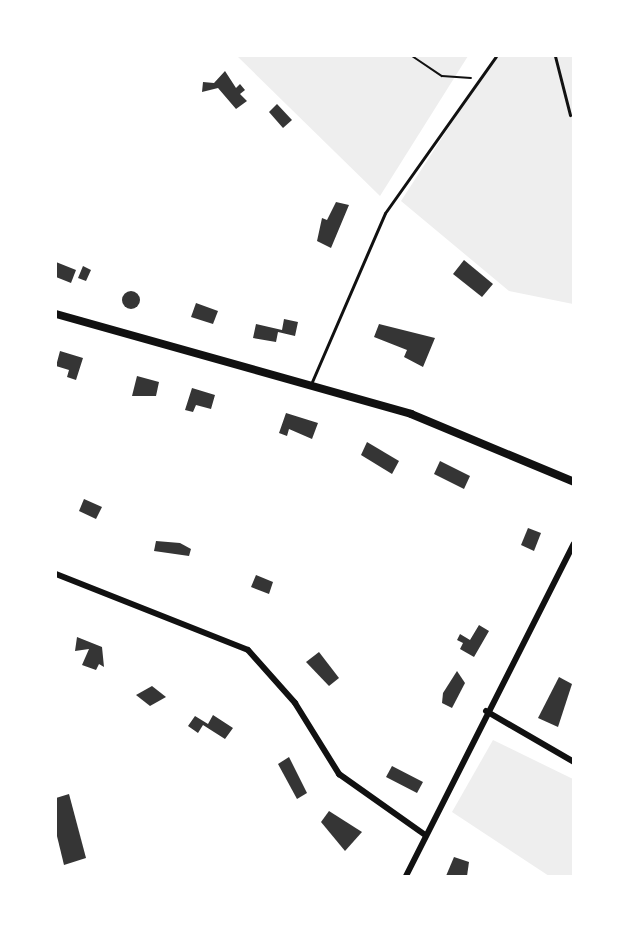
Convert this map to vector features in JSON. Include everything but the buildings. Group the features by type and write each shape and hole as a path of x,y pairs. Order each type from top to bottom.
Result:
{"street":[{"path":"56,314 411,414 573,482"},
{"path":"406,876 486,711 573,544"},
{"path":"56,574 248,650 295,703 339,774 425,835"},
{"path":"486,711 573,762"}],"lane":[{"path":"310,387 385,213 496,56"},
{"path":"555,56 570,115"}],"path":[{"path":"412,56 442,76 480,79"}],"shaded area":[{"path":"237,56 468,56 380,196"},
{"path":"495,56 573,56 573,304 509,291 401,201"},
{"path":"493,740 573,779 573,876 549,876 452,812"}]}
